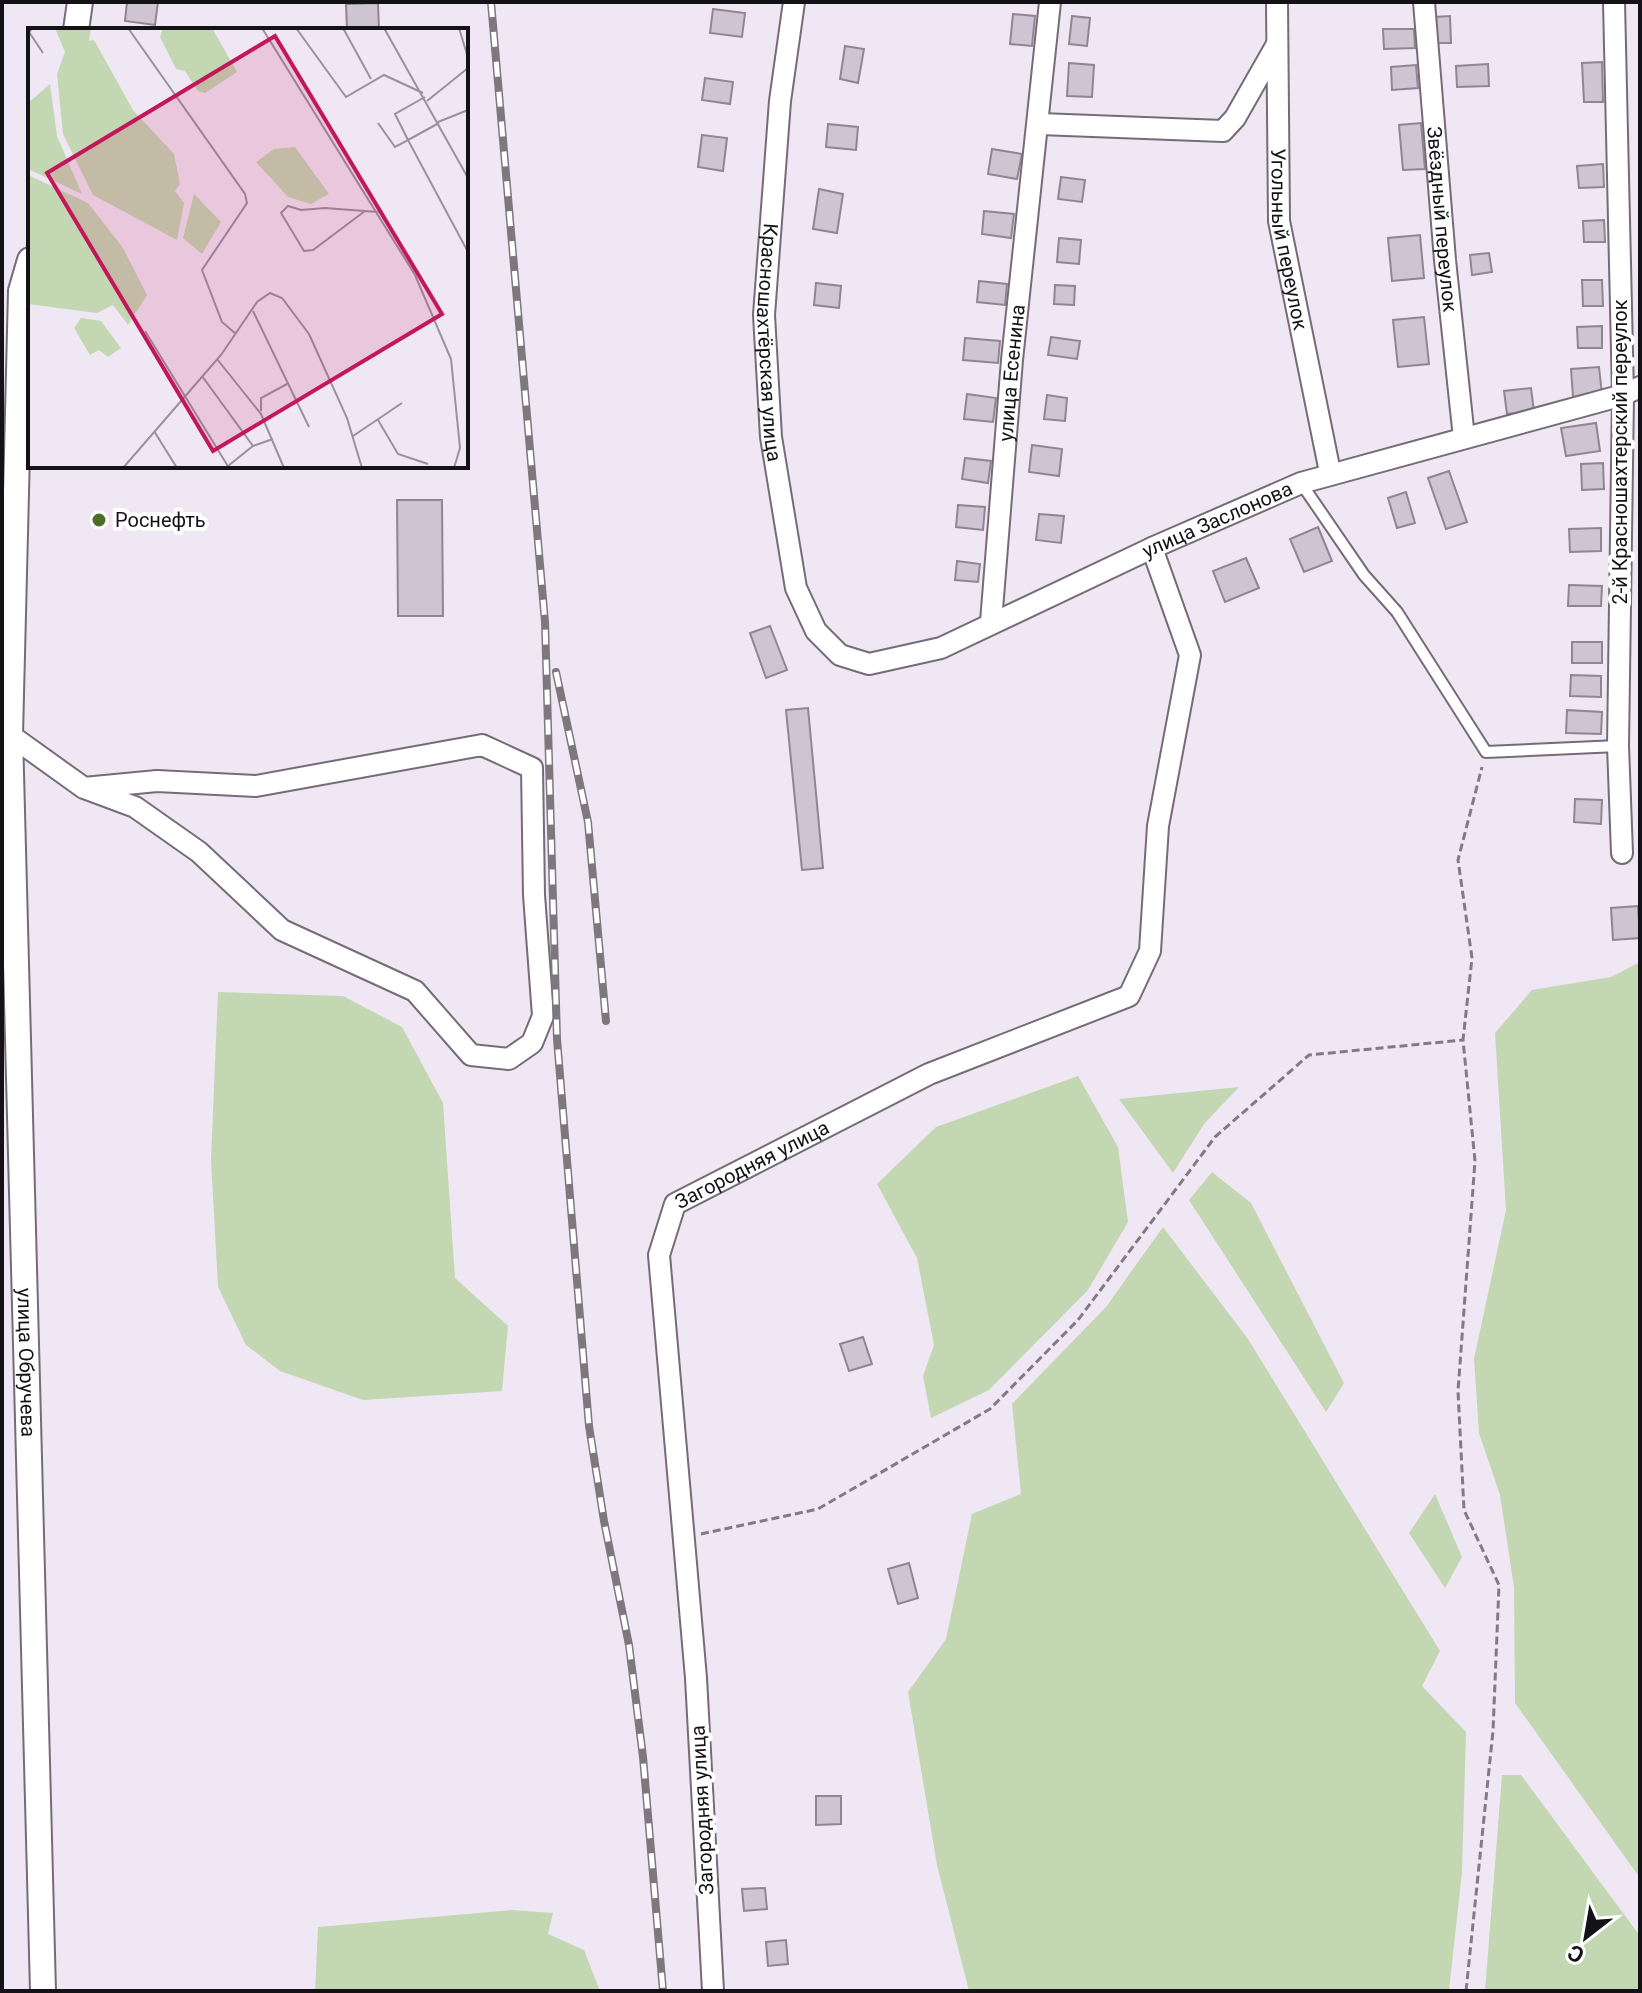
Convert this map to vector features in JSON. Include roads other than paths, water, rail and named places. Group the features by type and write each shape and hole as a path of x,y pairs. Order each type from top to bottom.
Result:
{"street":[{"path":"76,28 80,2"},
{"name":"Красношахтёрская улица","path":"794,2 780,101 764,315 771,437 783,512 796,588 816,631"},
{"path":"1050,2 1040,124 1223,131 1235,118 1276,46"},
{"name":"Угольный переулок","path":"1277,2 1279,221 1330,472"},
{"name":"Звёздный переулок","path":"1424,2 1445,260 1464,438"},
{"name":"2-й Красношахтерский переулок","path":"1614,2 1631,391 1618,746 1622,853"},
{"name":"улица Есенина","path":"991,622 1012,360 1040,124"},
{"name":"улица Обручева","path":"28,267 21,291 10,735 43,1991"},
{"name":"улица Заслонова","path":"816,631 840,655 869,664 941,648 1152,548 1330,472 1631,391"},
{"name":"Загородняя улица","path":"713,1991 696,1678 659,1255 675,1204 929,1074 1129,996 1150,951 1158,826 1190,655 1152,548"},
{"path":"10,735 84,788 135,807 199,852 282,930 415,991 471,1055 509,1059 532,1043 543,1016 534,895 532,768 482,745 256,786 157,781 84,788"}],"lane":[{"path":"1301,483 1364,575 1397,612 1486,752 1618,746"}],"railway":[{"path":"491,2 545,622 557,1039 589,1426 629,1645 643,1757 663,1991"},
{"path":"556,672 588,822 606,1021"}],"place":[{"name":"Роснефть","path":"99,520"}]}
